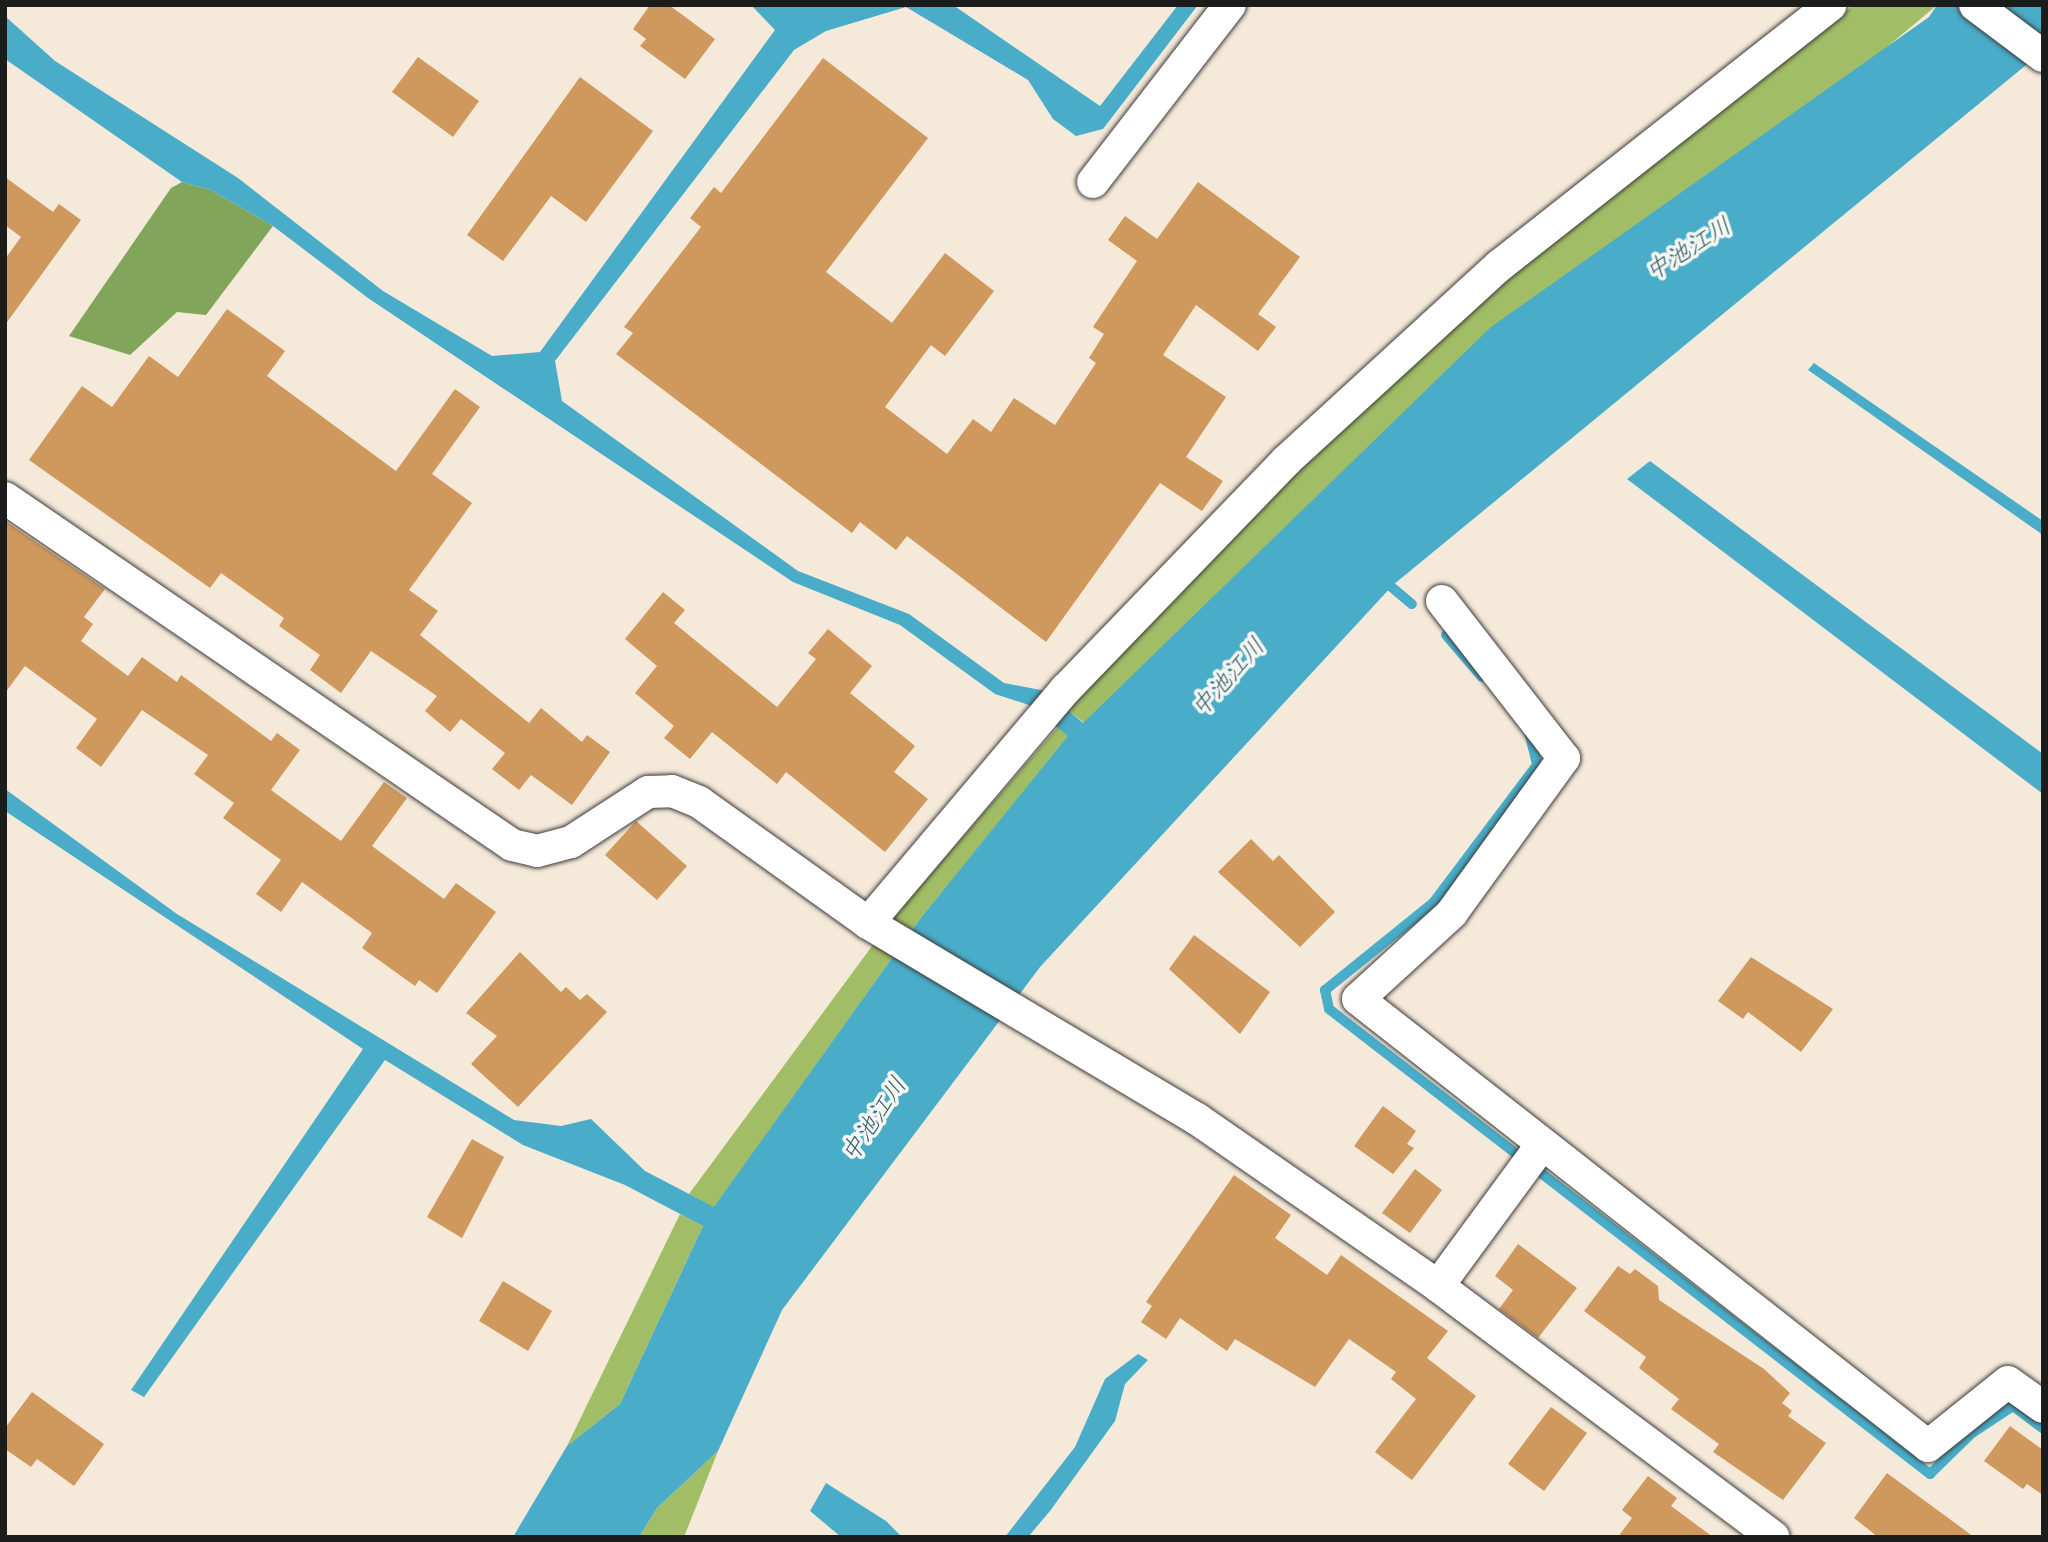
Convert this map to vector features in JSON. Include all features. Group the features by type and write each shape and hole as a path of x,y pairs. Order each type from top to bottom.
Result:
{"street":[{"path":"1093,182 1230,5"},
{"path":"868,923 1066,689 1286,461 1499,266 1832,5"},
{"path":"1975,5 2043,56"},
{"path":"5,498 512,845 537,851 571,842 648,792 672,791 699,802 868,923 1196,1119 1438,1286 1773,1537"},
{"path":"1442,601 1564,758 1452,913 1358,999 1532,1158 1928,1446 2008,1382 2043,1407"},
{"path":"1438,1286 1532,1158"}],"green space":[{"path":"1854,5 1937,5 1084,723 1068,710 1291,473 1519,268"},
{"path":"182,182 211,190 273,226 206,315 177,312 130,355 69,336 171,188"},
{"path":"1058,727 1069,736 920,919 714,1208 689,1194 895,915"},
{"path":"680,1214 703,1226 620,1404 567,1446"},
{"path":"718,1451 684,1537 639,1537 657,1508"}],"water":[{"name":"中池江川","path":"751,5 953,5 1100,106 1178,5 1198,5 1103,129 1076,136 1053,119 1028,80 906,7 826,31 794,50 555,361 562,401 798,571 909,614 1004,683 1046,691 1083,723 1491,327 1929,17 1937,5 2043,5 2043,51 1393,585 1040,967 782,1310 718,1451 657,1508 639,1537 513,1537 567,1446 620,1404 703,1226 625,1185 523,1145 385,1060 144,1397 131,1390 363,1049 5,811 5,789 177,914 514,1120 561,1126 591,1119 645,1171 714,1207 920,919 1068,736 1029,705 995,694 900,625 793,582 368,298 273,226 211,190 182,182 5,59 5,16 55,61 238,178 383,291 492,356 540,352 775,30"},
{"path":"1814,363 2043,521 2043,535 1808,370"},
{"path":"1650,461 2043,754 2043,794 1627,479"},
{"path":"1138,1354 1148,1360 1125,1384 1115,1421 1050,1511 1028,1537 1005,1537 1075,1447 1105,1379"},
{"path":"826,1483 886,1521 902,1537 841,1537 810,1511"}],"building":[{"path":"650,5 669,5 715,39 685,79 640,46 646,39 633,29"},
{"path":"418,57 479,101 453,137 392,92"},
{"path":"823,58 928,138 826,272 892,323 945,253 994,291 945,356 931,345 885,407 947,454 973,419 991,432 1014,398 1055,425 1096,363 1089,358 1104,334 1093,327 1137,261 1108,240 1125,216 1157,239 1198,182 1300,257 1258,314 1276,327 1258,351 1196,305 1163,355 1226,397 1186,457 1223,481 1202,511 1160,483 1046,642 907,536 896,550 860,522 852,533 616,354 633,333 624,327 701,227 690,218 714,187 721,193"},
{"path":"580,77 653,131 586,222 551,196 503,261 467,235"},
{"path":"5,177 53,212 59,204 81,220 5,325 5,259 21,237 5,225"},
{"path":"227,309 285,351 267,376 396,471 455,389 480,407 432,474 472,503 409,590 438,611 420,635 529,723 541,708 582,742 587,735 610,752 572,805 531,775 519,790 492,769 505,753 461,719 450,732 425,711 437,696 371,651 341,693 310,670 320,655 279,626 284,618 221,573 210,588 29,460 82,386 112,407 149,356 178,377"},
{"path":"5,521 105,589 84,617 93,624 81,641 128,676 142,657 177,682 181,675 271,741 277,733 300,750 271,790 341,841 384,782 407,798 372,846 444,899 456,883 496,912 437,993 419,980 415,986 362,948 372,933 302,882 281,912 256,894 281,860 223,818 234,803 194,774 208,755 142,710 101,767 76,748 97,719 25,666 5,693"},
{"path":"663,592 685,610 674,623 777,707 816,659 808,653 828,629 872,666 850,693 915,746 894,772 928,799 885,852 786,772 777,784 712,732 690,759 664,738 674,726 635,693 657,666 625,639"},
{"path":"636,821 687,866 657,900 605,855"},
{"path":"1251,839 1273,861 1279,855 1335,912 1300,947 1218,872"},
{"path":"1194,935 1270,992 1240,1034 1169,969"},
{"path":"520,952 561,992 566,987 580,1000 587,994 607,1012 518,1107 471,1064 497,1036 466,1013"},
{"path":"1751,957 1833,1009 1801,1052 1748,1012 1743,1019 1718,1001"},
{"path":"1383,1106 1416,1131 1407,1144 1414,1148 1393,1174 1354,1146"},
{"path":"472,1139 504,1157 462,1238 427,1217"},
{"path":"1415,1169 1442,1190 1410,1233 1382,1213"},
{"path":"1234,1175 1291,1215 1275,1238 1327,1275 1341,1255 1448,1331 1427,1358 1476,1396 1412,1480 1375,1452 1416,1399 1391,1379 1396,1372 1349,1339 1315,1387 1235,1339 1227,1351 1180,1318 1166,1339 1141,1322 1152,1306 1146,1302"},
{"path":"1518,1244 1577,1288 1538,1338 1499,1309 1513,1290 1495,1276"},
{"path":"1618,1266 1630,1274 1635,1269 1658,1286 1659,1300 1764,1369 1790,1393 1782,1403 1792,1411 1788,1416 1826,1443 1783,1500 1713,1452 1719,1444 1671,1409 1679,1399 1639,1368 1646,1357 1584,1311"},
{"path":"503,1281 552,1311 528,1351 479,1321"},
{"path":"32,1392 104,1444 74,1486 37,1459 31,1467 5,1449 5,1428"},
{"path":"1551,1407 1587,1433 1544,1491 1508,1464"},
{"path":"2010,1426 2043,1450 2043,1495 2027,1484 2023,1489 1984,1461"},
{"path":"1887,1473 1974,1537 1878,1537 1854,1518"},
{"path":"1648,1476 1677,1498 1671,1506 1713,1537 1618,1537 1632,1518 1622,1510"}],"waterway":[{"path":"1382,579 1412,604"},
{"path":"1446,635 1482,677"},
{"path":"1529,732 1537,765 1433,903 1325,990 1329,1009 1930,1474 1972,1433 2013,1406 2043,1429"}]}
